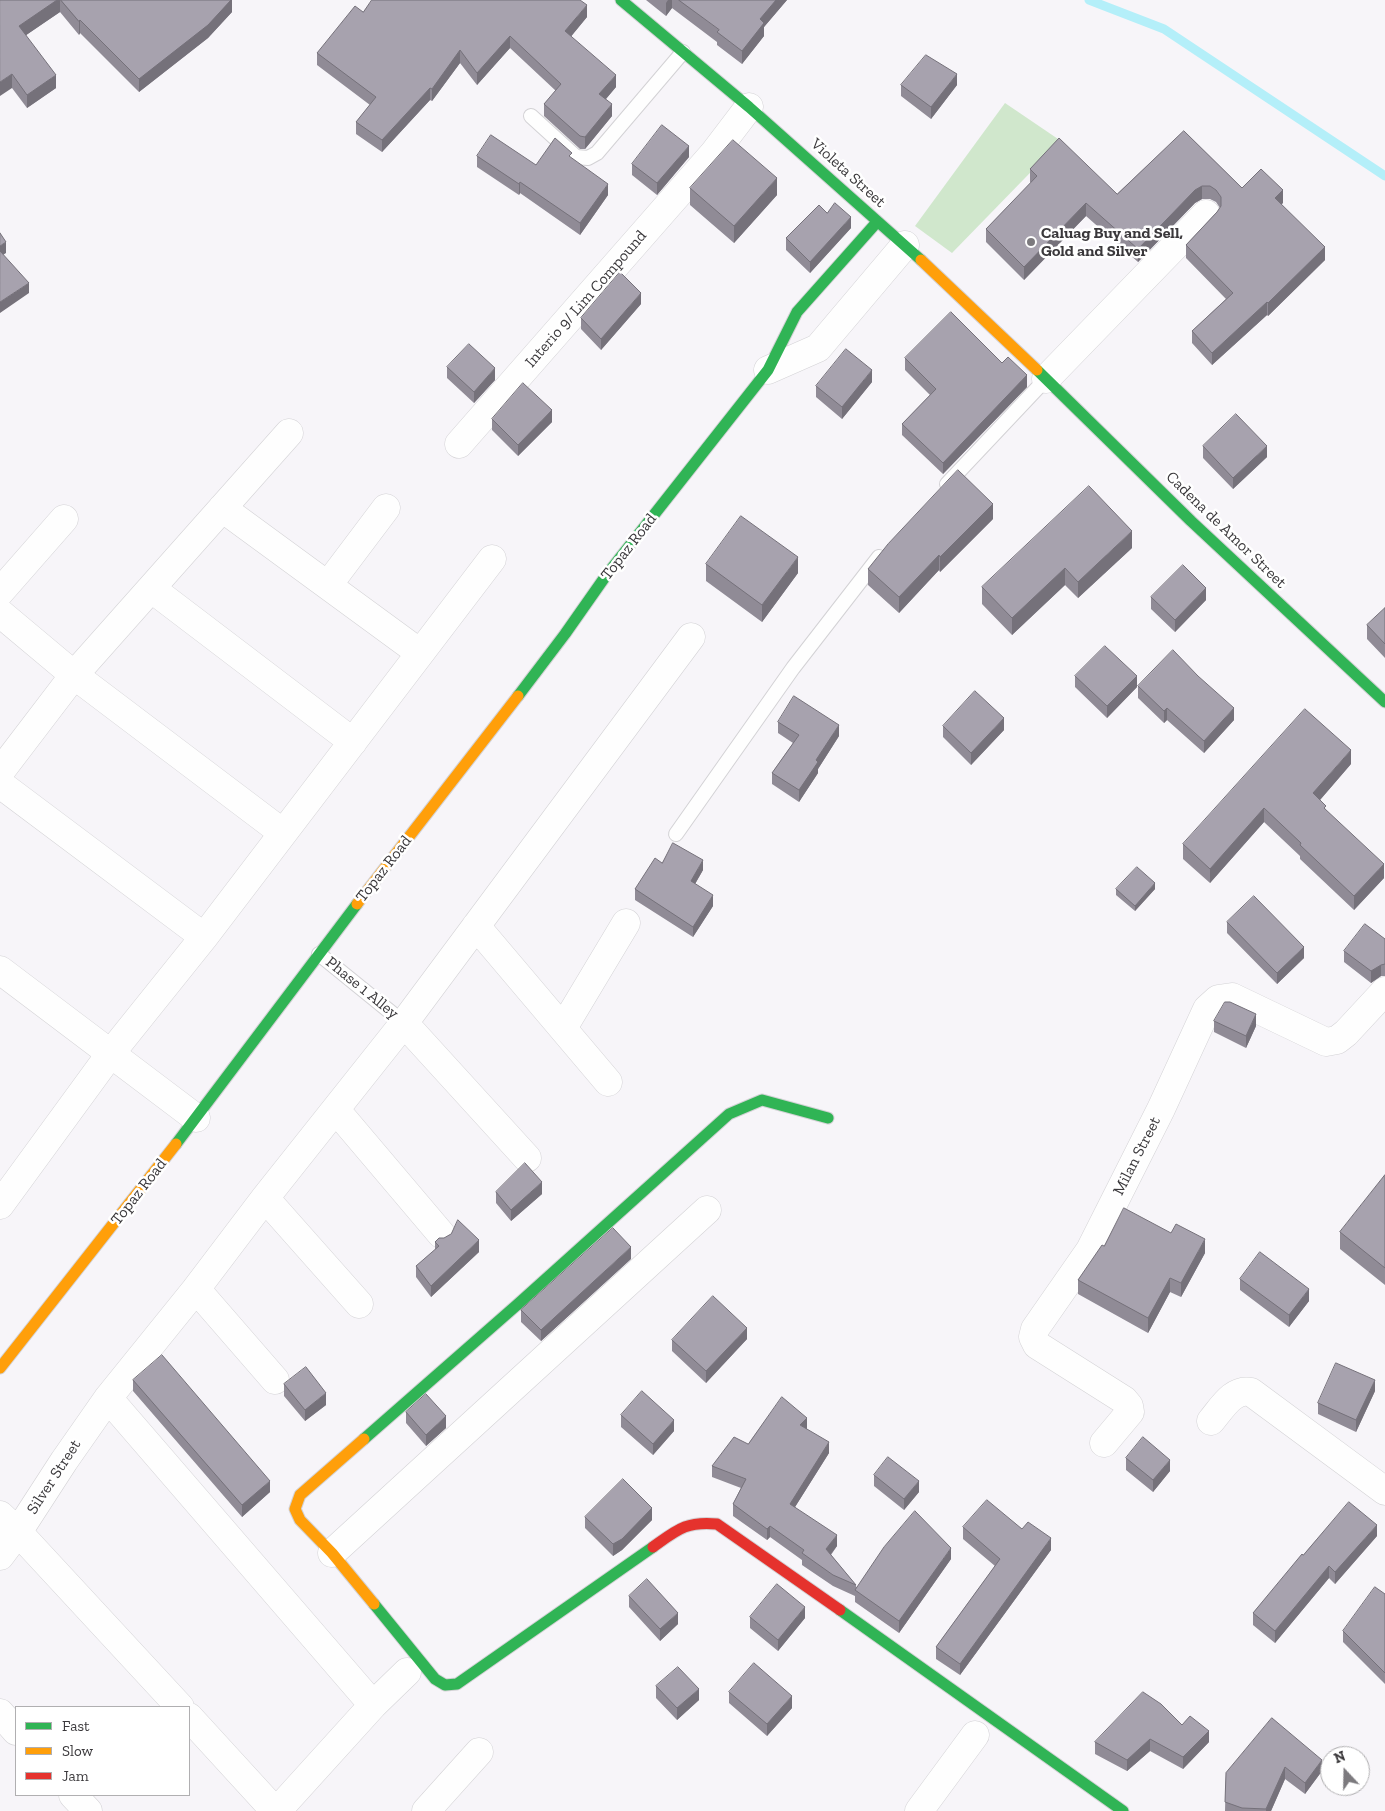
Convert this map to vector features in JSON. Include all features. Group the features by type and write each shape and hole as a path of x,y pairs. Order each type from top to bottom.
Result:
{"street":[{"name":"Violeta Street","path":"621,0 749,107 905,245 1046,378"},
{"name":"Interio 9/ Lim Compound","path":"459,444 714,153 749,107"},
{"path":"1046,378 1206,214"},
{"name":"Topaz Road","path":"0,1368 196,1118 319,954 565,634 605,577 768,370 797,312 877,222"},
{"name":"Topaz Road","path":"768,370 818,348 905,245"},
{"name":"Cadena de Amor Street","path":"1046,378 1191,521 1385,702"},
{"path":"0,772 74,675 289,433"},
{"path":"222,508 420,653"},
{"path":"328,586 386,508"},
{"path":"0,592 64,519"},
{"path":"0,1205 112,1053 204,938 492,559"},
{"path":"152,589 353,742"},
{"path":"0,613 74,675 283,833"},
{"name":"Silver Street","path":"0,1556 9,1523 64,1461 108,1398 196,1289 264,1198 404,1023 690,637"},
{"path":"0,784 204,938"},
{"path":"563,1028 626,922"},
{"path":"476,926 608,1082"},
{"path":"4,980 112,1053 196,1118"},
{"name":"Milan Street","path":"1104,1443 1130,1412 1129,1406 1124,1400 1037,1345 1033,1337 1035,1330 1090,1250 1161,1109 1207,1009 1218,999 1232,997 1326,1042 1337,1040 1346,1033 1385,991"},
{"path":"404,1023 527,1158"},
{"path":"828,1118 762,1100 729,1114 525,1298 300,1495 295,1509 300,1520 332,1553 436,1679 445,1685 457,1684 679,1529 699,1522 717,1524 1123,1811"},
{"path":"336,1110 441,1234"},
{"path":"264,1198 359,1304"},
{"path":"332,1553 707,1210"},
{"path":"196,1289 275,1380"},
{"path":"1211,1420 1236,1393 1251,1392 1385,1491"},
{"path":"108,1398 374,1705"},
{"path":"9,1523 179,1706"},
{"path":"190,1718 276,1811 407,1672"},
{"path":"0,1713 15,1730"},
{"path":"919,1811 975,1735"},
{"path":"426,1811 479,1752"},
{"path":"74,1796 88,1811"}],"lane":[{"path":"531,116 576,157 588,158 597,153 682,52"},
{"path":"940,492 1046,378"},
{"path":"676,834 793,668 888,547"},
{"name":"Phase 1 Alley","path":"319,954 404,1023"}],"green space":[{"path":"1005,103 1061,141 952,253 915,226"}],"building":[{"path":"0,0 57,0 19,26 56,75 27,95 12,74 0,82"},
{"path":"61,0 231,0 208,25 139,79 79,21"},
{"path":"372,0 580,0 587,5 565,31 616,75 599,94 612,104 585,137 580,136 544,104 561,84 510,36 477,73 460,50 432,89 430,88 382,140 356,122 376,97 317,53 355,6 363,12"},
{"path":"679,0 776,0 760,19 764,23 742,51 717,32 719,30"},
{"path":"926,55 957,74 931,107 901,85"},
{"path":"662,125 689,146 657,183 632,164"},
{"path":"1184,131 1242,188 1261,169 1283,190 1275,198 1325,247 1268,303 1212,353 1192,331 1233,293 1186,245 1221,206 1221,197 1210,186 1202,186 1195,190 1138,249 1086,203 1024,267 986,229 1037,176 1030,169 1059,138 1117,194"},
{"path":"491,135 536,165 555,138 572,153 569,156 608,184 580,223 520,182 519,184 477,156"},
{"path":"733,140 777,178 734,226 690,188"},
{"path":"835,203 851,217 810,262 786,238 819,205 827,213"},
{"path":"0,233 6,242 0,246"},
{"path":"0,251 29,283 0,302"},
{"path":"620,272 641,293 601,339 581,318"},
{"path":"951,312 1002,363 1008,357 1027,375 943,463 902,424 936,389 905,358"},
{"path":"469,344 495,368 474,392 447,367"},
{"path":"846,349 872,370 842,407 816,386"},
{"path":"523,383 552,410 518,445 492,419"},
{"path":"1236,414 1267,446 1233,478 1203,446"},
{"path":"958,470 993,504 940,557 939,555 899,597 868,569 888,544"},
{"path":"1089,486 1132,531 1078,582 1065,568 1012,618 982,587"},
{"path":"741,516 798,557 762,605 706,564"},
{"path":"1183,565 1206,588 1175,620 1151,597"},
{"path":"1385,608 1385,644 1367,625"},
{"path":"1105,646 1137,676 1107,706 1075,676"},
{"path":"1173,650 1198,676 1234,708 1204,741 1167,708 1164,711 1138,686"},
{"path":"975,691 1004,718 971,753 943,726"},
{"path":"794,696 839,725 816,760 818,762 799,790 772,773 799,735 778,722"},
{"path":"1305,709 1351,750 1313,793 1326,806 1324,808 1384,864 1354,896 1264,808 1210,869 1183,844"},
{"path":"673,843 703,860 691,881 713,895 693,927 635,889 655,858 662,863"},
{"path":"1137,867 1155,883 1135,906 1116,889"},
{"path":"1254,896 1304,947 1277,973 1227,922"},
{"path":"1365,924 1385,939 1385,964 1371,971 1344,951"},
{"path":"1225,1002 1230,1002 1256,1014 1246,1036 1214,1021"},
{"path":"525,1163 542,1182 511,1210 496,1192"},
{"path":"1385,1175 1385,1268 1340,1232"},
{"path":"1124,1208 1171,1233 1176,1224 1205,1239 1181,1283 1170,1278 1148,1318 1078,1280 1102,1245 1104,1246"},
{"path":"458,1220 479,1240 431,1286 416,1266 439,1246 435,1242 439,1238 444,1238 451,1234"},
{"path":"613,1228 631,1247 541,1330 521,1310"},
{"path":"1260,1252 1309,1289 1289,1315 1240,1279"},
{"path":"713,1296 747,1328 706,1371 672,1340"},
{"path":"162,1355 270,1481 242,1505 133,1380"},
{"path":"1336,1363 1375,1380 1356,1420 1318,1403"},
{"path":"306,1367 326,1393 305,1410 284,1384"},
{"path":"642,1391 674,1420 653,1444 621,1415"},
{"path":"426,1394 446,1416 426,1435 406,1412"},
{"path":"782,1397 807,1418 800,1425 829,1442 790,1504 837,1535 826,1549 856,1585 833,1575 802,1553 804,1550 770,1526 767,1529 733,1504 746,1479 712,1466 734,1437 748,1444"},
{"path":"1143,1437 1170,1460 1153,1480 1126,1458"},
{"path":"888,1457 919,1481 904,1499 874,1475"},
{"path":"623,1479 652,1508 622,1539 613,1544 585,1517"},
{"path":"987,1500 1022,1529 1028,1522 1051,1538 960,1664 936,1647 1000,1559 963,1527"},
{"path":"1349,1502 1377,1525 1335,1572 1329,1566 1275,1631 1253,1613 1302,1554"},
{"path":"915,1511 951,1548 899,1621 855,1590 884,1547"},
{"path":"647,1579 678,1613 660,1629 629,1596"},
{"path":"777,1584 805,1607 778,1640 750,1617"},
{"path":"1375,1587 1385,1594 1385,1673 1343,1631"},
{"path":"754,1663 792,1696 767,1724 729,1692"},
{"path":"678,1667 699,1689 677,1708 656,1686"},
{"path":"1143,1692 1161,1704 1182,1725 1190,1716 1209,1731 1183,1757 1150,1739 1127,1760 1095,1742"},
{"path":"1272,1718 1320,1758 1320,1763 1305,1783 1285,1767 1266,1809 1242,1808 1225,1802 1226,1773"}],"waterway":[{"path":"1089,0 1164,29 1385,176"}],"traffic: fast":[{"path":"621,0 749,107 921,260"},
{"path":"518,696 605,577 768,370 797,312 877,222"},
{"path":"1037,370 1191,521 1385,702"},
{"path":"176,1144 357,904"},
{"path":"364,1439 518,1304 729,1114 762,1100 828,1118"},
{"path":"374,1604 435,1679 445,1685 457,1684 653,1547"},
{"path":"840,1610 1123,1811"}],"traffic: slow":[{"path":"921,260 1037,370"},
{"path":"357,904 518,696"},
{"path":"0,1368 176,1144"},
{"path":"364,1439 300,1495 295,1509 300,1520 332,1553 374,1604"}],"traffic: jam":[{"path":"653,1547 689,1525 717,1524 840,1610"}],"place":[{"name":"Caluag Buy and Sell, Gold and Silver","path":"1031,242"}]}
